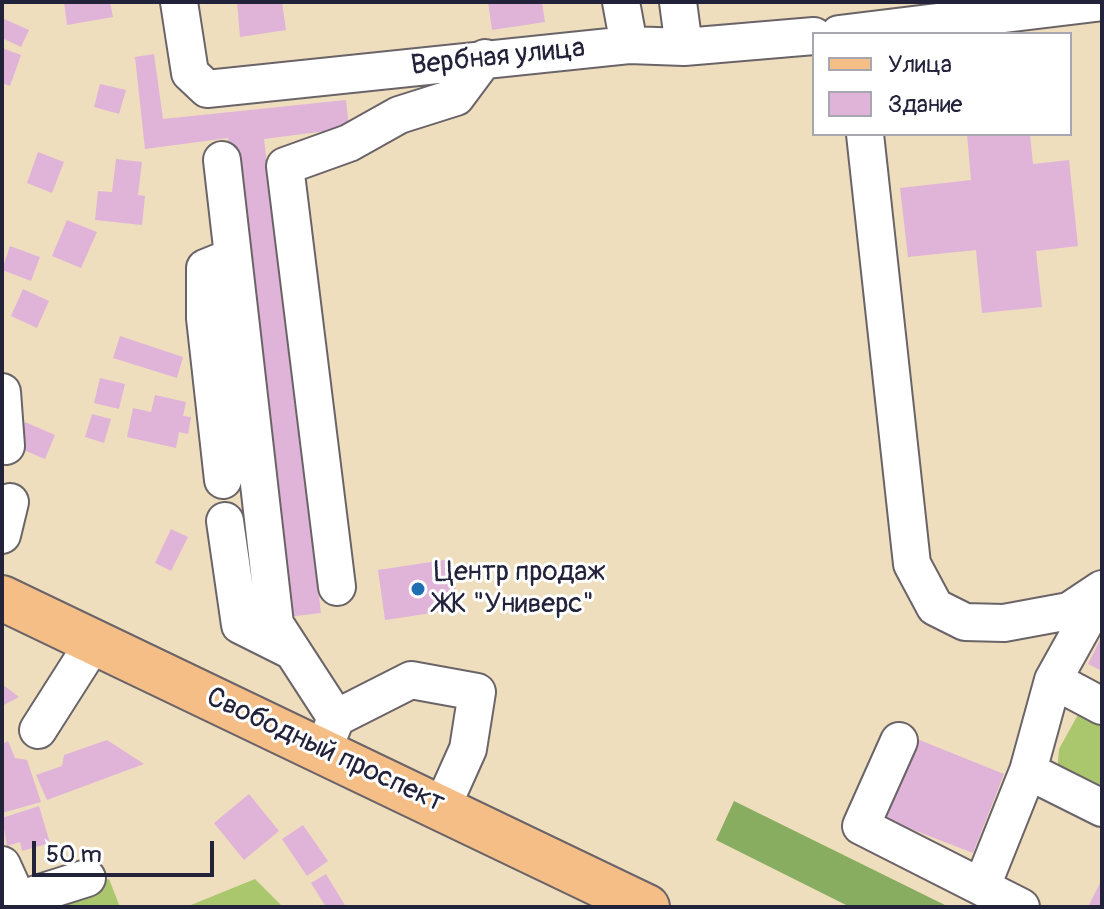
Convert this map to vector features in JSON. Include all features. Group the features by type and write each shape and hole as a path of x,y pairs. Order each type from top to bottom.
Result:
{"main road":[{"name":"Свободный проспект","path":"2,598 94,642 329,734 442,807 647,907"}],"street":[{"name":"Вербная улица","path":"179,2 190,73 207,89 629,45 684,47 812,36"},
{"path":"621,2 629,45"},
{"path":"678,2 684,47"},
{"path":"857,32 928,13 1102,2"},
{"path":"337,587 285,166 349,143 399,115 456,97 485,58"},
{"path":"865,136 912,564 935,607 965,622 1004,623 1069,611 1102,590"},
{"path":"222,160 275,624 329,734 411,680 477,692 468,749 442,807"},
{"path":"223,480 205,318 205,268 232,257"},
{"path":"2,392 6,446"},
{"path":"225,521 240,625 290,650"},
{"path":"982,886 1028,771 1053,680 1102,590"},
{"path":"38,730 94,642"},
{"path":"1053,680 1102,706"},
{"path":"899,741 861,826 1021,907"},
{"path":"1028,771 1102,808"},
{"path":"2,865 14,904 87,878"}],"green space":[{"path":"1080,711 1102,722 1102,797 1057,774 1059,749"},
{"path":"734,801 949,907 850,907 716,840"},
{"path":"109,879 120,907 27,907"},
{"path":"255,879 283,907 186,907"}],"building":[{"path":"64,2 110,2 113,17 67,25"},
{"path":"237,2 282,2 286,30 240,37"},
{"path":"488,2 542,2 545,22 492,30"},
{"path":"2,18 29,30 21,47 2,38"},
{"path":"2,48 21,55 10,86 2,83"},
{"path":"154,54 163,119 346,100 349,128 264,139 321,613 287,617 228,138 145,149 135,57"},
{"path":"100,84 126,90 119,114 94,107"},
{"path":"967,136 1030,136 1033,164 1069,160 1078,246 1036,251 1042,307 982,313 976,250 908,257 900,188 971,180"},
{"path":"38,152 64,162 52,193 27,183"},
{"path":"116,159 142,162 138,195 145,196 142,225 95,220 98,191 112,192"},
{"path":"67,220 97,232 81,268 52,256"},
{"path":"10,246 40,257 31,281 2,270"},
{"path":"23,289 49,301 37,328 11,316"},
{"path":"120,336 183,357 177,378 113,358"},
{"path":"100,378 125,384 119,409 94,403"},
{"path":"155,395 186,402 183,416 191,417 188,434 179,432 176,448 127,437 133,408 151,412"},
{"path":"92,414 111,419 104,443 85,437"},
{"path":"25,422 55,435 45,459 14,446"},
{"path":"171,529 188,537 171,571 155,563"},
{"name":"Центр продаж ЖК \"Универс\"","path":"451,559 459,609 385,620 378,570"},
{"path":"1102,636 1102,671 1088,664"},
{"path":"2,684 19,697 2,706"},
{"path":"917,739 1004,774 973,853 885,819"},
{"path":"107,740 144,764 47,800 36,775 62,766 64,755"},
{"path":"8,741 15,758 27,760 41,802 2,813 2,744"},
{"path":"249,794 279,831 244,860 214,823"},
{"path":"39,806 50,843 22,851 20,842 7,846 2,818"},
{"path":"303,825 328,861 307,876 282,839"},
{"path":"326,874 346,907 326,907 311,883"},
{"path":"1102,879 1102,907 1088,907"}],"place":[{"name":"Центр продаж ЖК \"Универс\"","path":"418,589"}]}
